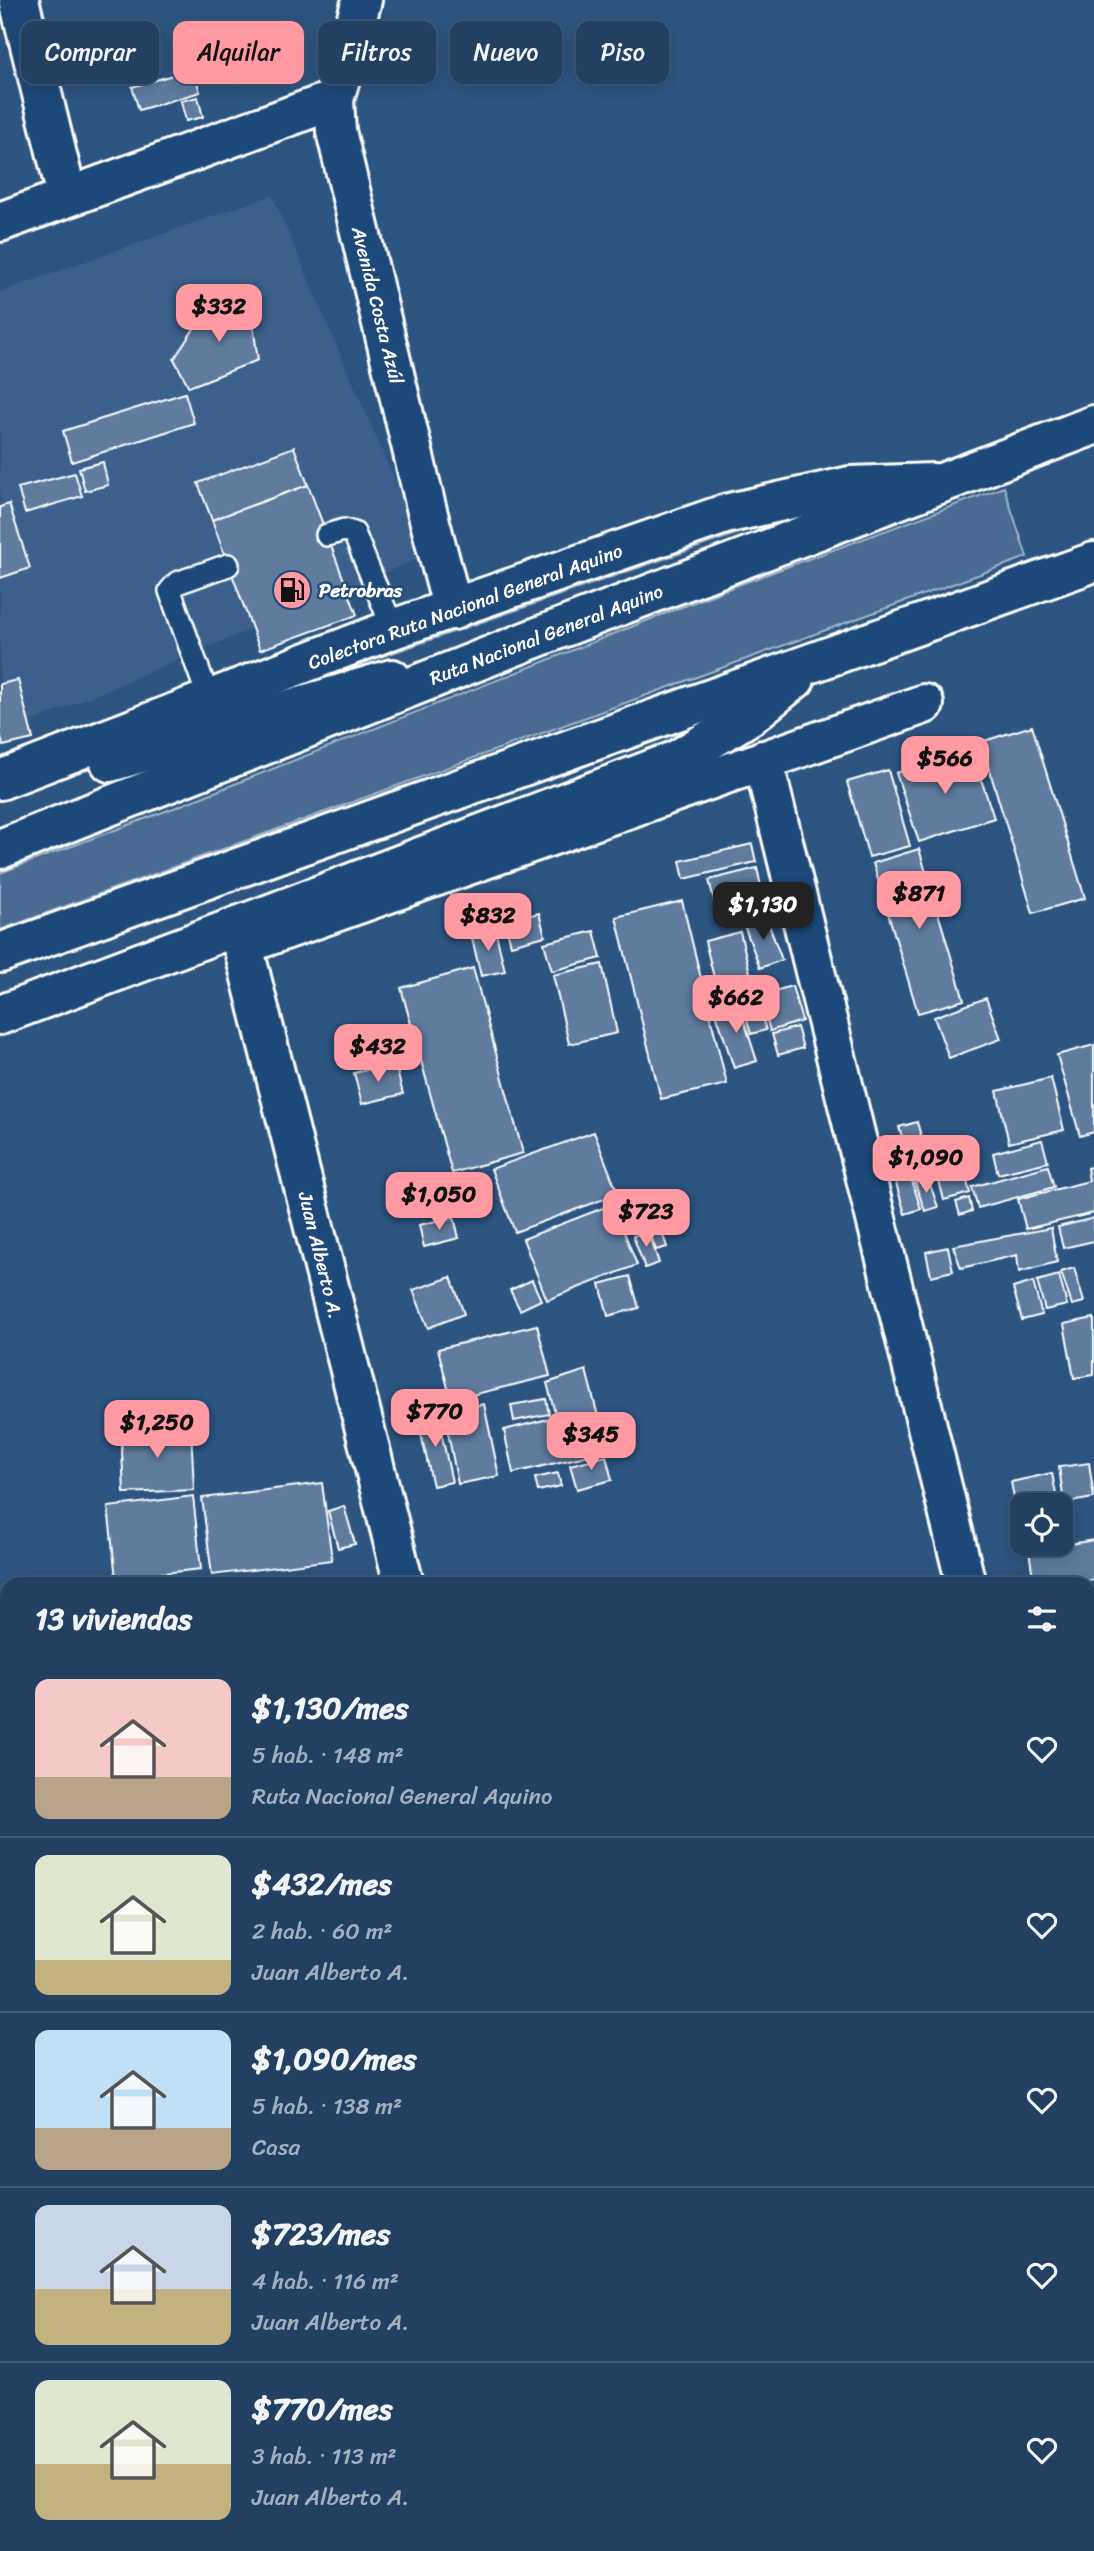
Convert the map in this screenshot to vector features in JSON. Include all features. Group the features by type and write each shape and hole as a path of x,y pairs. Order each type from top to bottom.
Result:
{"main road":[{"path":"19,0 67,196"},
{"name":"Avenida Costa Azúl","path":"362,0 334,100 336,131 453,610"},
{"path":"0,222 334,100"},
{"name":"Ruta Nacional General Aquino","path":"0,849 548,633 1094,425"},
{"name":"Colectora Ruta Nacional General Aquino","path":"0,780 393,629 725,514 850,486 943,483"},
{"path":"0,953 1094,562"},
{"path":"0,794 548,633"},
{"path":"240,935 677,760 752,713 816,662"},
{"path":"0,1015 924,704"},
{"path":"764,760 964,1577"},
{"name":"Juan Alberto A.","path":"240,935 402,1577"}],"lane":[{"path":"327,535 344,530 354,533 393,629"},
{"path":"209,699 170,592 177,583 228,565"}],"shaded area":[{"path":"272,195 427,555 0,735 0,292"},
{"path":"1004,487 1027,557 0,930 0,873 179,806 727,589"},
{"path":"764,514 768,523 37,776"}],"building":[{"path":"173,75 173,84 198,84 200,92 139,110 132,87 159,84 159,79"},
{"path":"198,97 203,117 186,121 181,101"},
{"path":"249,297 258,360 189,387 174,359 201,318"},
{"path":"185,393 194,423 72,462 63,431"},
{"path":"294,447 308,485 212,520 198,483"},
{"path":"103,462 108,485 85,491 79,468"},
{"path":"75,473 82,496 25,513 18,488"},
{"name":"Petrobras","path":"308,485 357,615 260,650 212,520"},
{"path":"9,504 30,568 0,578 0,507"},
{"path":"18,680 33,739 3,746 0,733 0,684"},
{"path":"1032,726 1085,898 1033,913 981,742"},
{"path":"971,749 994,818 919,842 896,773"},
{"path":"888,770 910,846 869,857 847,782"},
{"path":"752,844 756,862 684,879 680,861"},
{"path":"919,849 964,1000 918,1013 873,863"},
{"path":"757,868 767,913 720,924 709,880"},
{"path":"682,901 727,1084 661,1099 616,917"},
{"path":"539,913 545,936 511,945 505,922"},
{"path":"766,917 782,960 760,968 744,925"},
{"path":"495,929 505,971 481,976 471,934"},
{"path":"594,931 601,958 552,971 544,943"},
{"path":"740,932 754,989 719,998 705,941"},
{"path":"602,964 617,1033 569,1044 553,975"},
{"path":"473,968 523,1153 452,1173 401,988"},
{"path":"792,986 802,1021 770,1031 760,995"},
{"path":"757,998 766,1030 751,1034 742,1003"},
{"path":"986,998 1001,1039 949,1058 934,1017"},
{"path":"738,1002 757,1061 734,1068 715,1010"},
{"path":"797,1027 803,1048 778,1055 772,1034"},
{"path":"386,1028 394,1055 352,1067 345,1039"},
{"path":"1094,1045 1094,1132 1080,1136 1057,1055"},
{"path":"395,1063 403,1094 362,1104 354,1073"},
{"path":"1051,1078 1064,1130 1009,1143 997,1091"},
{"path":"917,1122 925,1150 907,1155 899,1127"},
{"path":"594,1132 618,1194 515,1232 491,1169"},
{"path":"1042,1140 1048,1162 998,1174 993,1153"},
{"path":"962,1162 970,1193 944,1200 936,1169"},
{"path":"1048,1166 1054,1187 978,1208 972,1187"},
{"path":"1094,1166 1094,1213 1026,1229 1018,1199 1089,1181 1087,1168"},
{"path":"910,1175 921,1209 905,1214 895,1180"},
{"path":"928,1179 938,1207 925,1211 915,1183"},
{"path":"969,1198 972,1211 960,1215 956,1202"},
{"path":"613,1204 637,1265 547,1300 523,1239"},
{"path":"454,1217 459,1238 424,1247 419,1225"},
{"path":"1094,1218 1094,1241 1063,1248 1058,1227"},
{"path":"660,1226 667,1247 656,1250 649,1230"},
{"path":"1051,1228 1057,1262 1019,1272 1017,1255 961,1268 953,1246"},
{"path":"648,1231 659,1263 645,1268 633,1236"},
{"path":"948,1247 953,1271 931,1276 926,1252"},
{"path":"1074,1268 1084,1302 1072,1305 1061,1272"},
{"path":"1059,1275 1067,1305 1045,1310 1037,1281"},
{"path":"630,1276 639,1308 608,1316 600,1284"},
{"path":"451,1277 464,1314 428,1328 413,1290"},
{"path":"532,1280 541,1300 520,1310 510,1290"},
{"path":"1033,1282 1042,1315 1022,1320 1013,1288"},
{"path":"1094,1318 1094,1375 1074,1378 1064,1324"},
{"path":"537,1325 550,1376 451,1400 438,1349"},
{"path":"586,1370 607,1451 513,1473 504,1430 556,1417 547,1383"},
{"path":"546,1399 549,1414 514,1421 511,1405"},
{"path":"484,1404 499,1476 458,1484 444,1412"},
{"path":"437,1413 452,1482 433,1486 417,1417"},
{"path":"191,1427 194,1490 124,1493 121,1429"},
{"path":"606,1456 612,1480 577,1489 570,1465"},
{"path":"1089,1463 1094,1498 1073,1502 1073,1493 1063,1493 1059,1467"},
{"path":"558,1473 561,1486 538,1491 535,1478"},
{"path":"1052,1473 1056,1493 1013,1493 1011,1482"},
{"path":"322,1483 332,1560 212,1575 202,1498"},
{"path":"193,1496 201,1569 116,1577 108,1507"},
{"path":"344,1506 355,1544 338,1548 328,1511"},
{"path":"1094,1540 1094,1577 1033,1577 1030,1556 1073,1556 1073,1544"}],"place":[{"name":"Petrobras","path":"292,590"}]}
